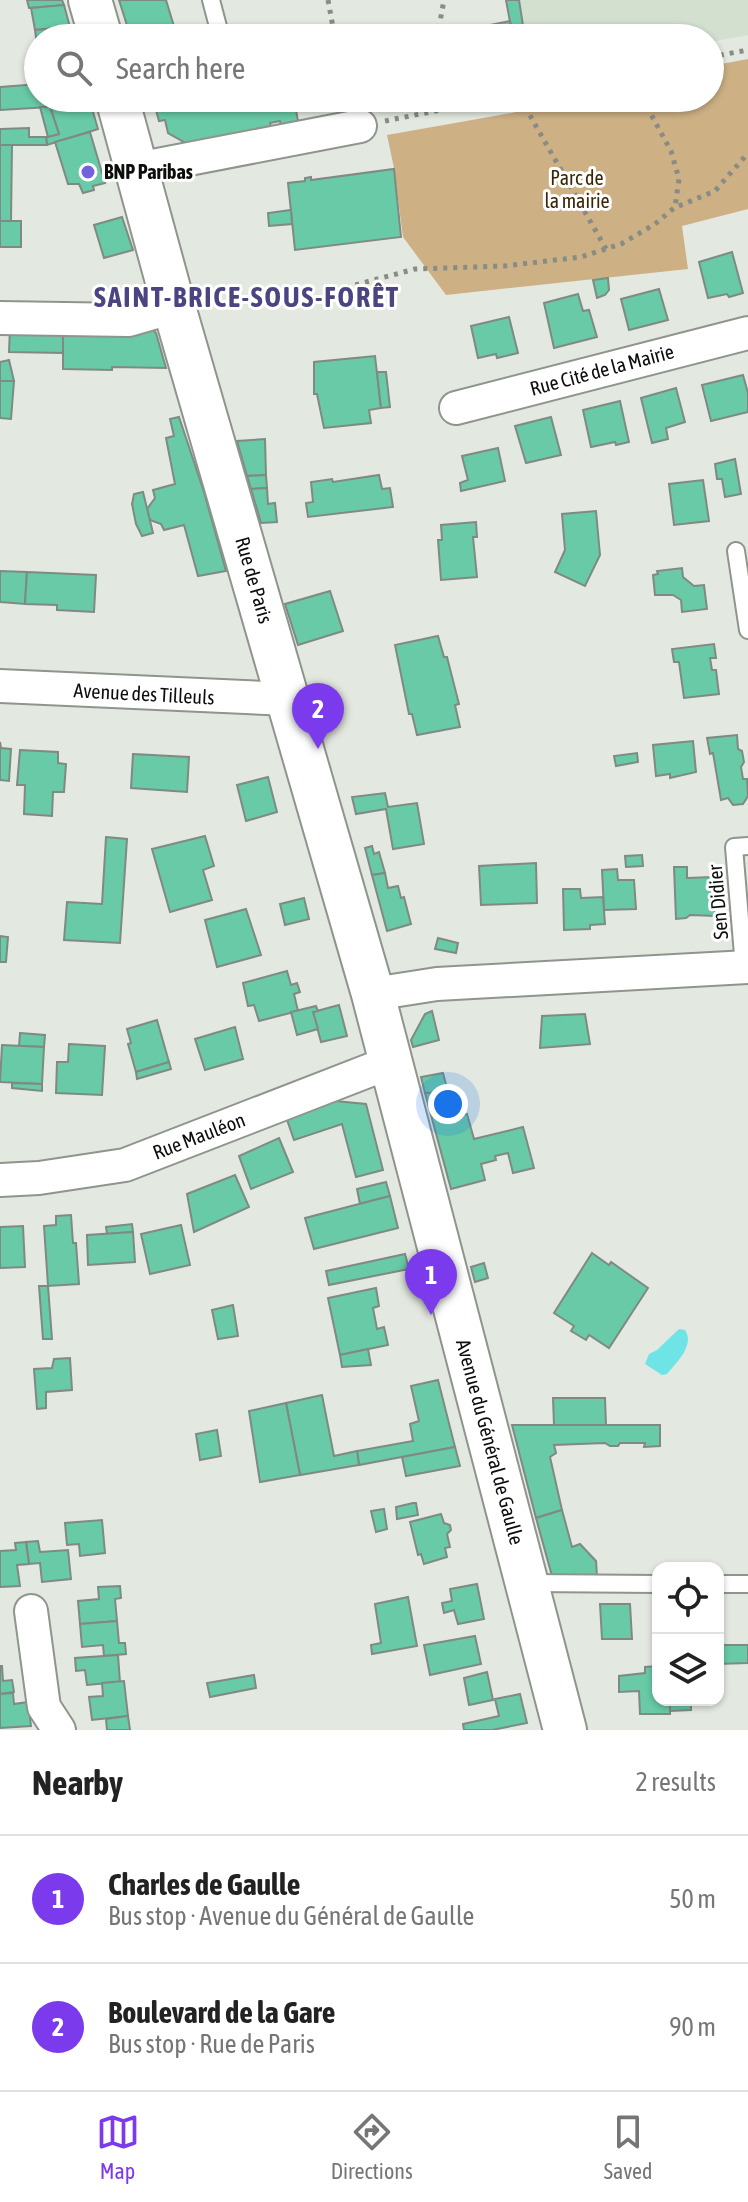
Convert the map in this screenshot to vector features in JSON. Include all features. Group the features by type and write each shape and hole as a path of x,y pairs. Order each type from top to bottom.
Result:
{"street":[{"path":"90,0 97,24"},
{"name":"Rue de Paris","path":"121,112 391,1062"},
{"path":"137,169 360,126"},
{"path":"0,318 129,320 174,307"},
{"name":"Rue Cité de la Mairie","path":"456,408 748,333"},
{"name":"Avenue des Tilleuls","path":"0,686 289,699"},
{"path":"373,994 437,984 746,967"},
{"name":"Rue Mauléon","path":"0,1180 39,1178 125,1165 391,1062"},
{"name":"Avenue du Général de Gaulle","path":"391,1062 565,1730"},
{"path":"31,1611 44,1707 59,1730"}],"lane":[{"path":"211,0 217,24"},
{"path":"736,551 748,630"},
{"name":"Sen Didier","path":"746,967 734,847 748,846"},
{"path":"526,1583 652,1584"},
{"path":"724,1584 748,1584"}],"path":[{"path":"328,0 332,24"},
{"path":"440,24 444,0"},
{"path":"724,54 748,50"},
{"path":"360,126 428,112"},
{"path":"528,112 606,249"},
{"path":"650,112 671,151 679,179 674,208"},
{"path":"336,290 415,269 504,266 581,257 606,249 655,224 674,208 715,191 748,153"}],"shaded area":[{"path":"506,0 748,0 748,35 724,39 724,24 495,24 510,21"}],"green space":[{"name":"Parc de la mairie","path":"748,59 748,209 682,226 688,269 446,295 403,237 387,135 516,112 724,112 724,63"}],"water":[{"path":"679,1329 685,1330 688,1342 680,1359 667,1374 662,1375 645,1364 649,1354"}],"building":[{"path":"27,0 62,0 64,5 29,8"},
{"path":"119,0 166,0 173,24 127,24"},
{"path":"506,0 519,0 523,24 510,24"},
{"path":"64,5 69,24 34,24 31,8"},
{"path":"24,85 24,109 0,110 0,87"},
{"path":"41,112 52,112 59,134 48,137"},
{"path":"52,112 93,112 98,129 47,145 46,137 59,134"},
{"path":"157,112 296,112 299,127 282,130 280,121 270,123 272,132 230,143 229,135 219,136 221,145 191,146 168,133 165,120 159,121"},
{"path":"29,128 29,137 46,137 47,145 0,145 0,129"},
{"path":"90,132 105,183 83,193 79,184 68,184 55,142"},
{"path":"0,145 12,145 11,221 0,221"},
{"path":"394,169 401,237 295,250 288,183 311,177 311,180"},
{"path":"291,210 292,224 269,226 268,213"},
{"path":"122,217 133,250 104,258 94,225"},
{"path":"0,221 21,221 21,247 0,247"},
{"path":"732,252 743,293 708,298 699,262"},
{"path":"608,278 609,290 597,298 593,280"},
{"path":"659,289 668,320 629,330 621,299"},
{"path":"578,294 583,311 589,310 597,337 554,348 544,303"},
{"path":"509,317 518,353 478,358 471,326"},
{"path":"10,327 63,328 63,353 9,352"},
{"path":"63,328 152,329 156,333 166,368 63,369"},
{"path":"375,356 381,408 369,410 371,423 324,428 317,394 314,394 314,362"},
{"path":"9,360 14,381 0,381 0,362"},
{"path":"377,372 386,372 390,407 381,408"},
{"path":"743,375 748,393 748,412 711,421 702,385"},
{"path":"0,381 14,381 11,419 0,418"},
{"path":"676,388 685,422 666,428 668,439 652,443 641,398"},
{"path":"620,401 629,442 591,447 583,410"},
{"path":"179,417 226,571 198,576 184,525 164,530 161,524 150,520 147,509 155,498 153,490 175,484 166,438 174,436 170,419"},
{"path":"551,417 561,455 526,463 515,426"},
{"path":"265,439 266,475 247,476 237,441"},
{"path":"498,448 505,481 461,491 460,483 468,480 462,456"},
{"path":"735,459 741,494 725,497 722,479 717,479 715,464"},
{"path":"266,475 267,488 251,489 247,476"},
{"path":"379,475 382,489 390,488 393,507 308,517 306,503 313,502 311,482"},
{"path":"703,480 709,521 674,525 669,484"},
{"path":"267,488 268,504 275,503 277,522 261,523 251,489"},
{"path":"143,492 153,533 142,536 132,504 134,494"},
{"path":"596,511 600,555 585,586 555,572 565,550 562,514"},
{"path":"476,522 477,537 473,537 477,577 441,580 438,540 442,540 441,525"},
{"path":"682,568 683,577 694,586 704,585 707,609 682,612 681,600 673,595 655,595 653,575 658,574 657,571"},
{"path":"0,571 27,572 25,604 0,602"},
{"path":"27,572 96,575 94,612 57,610 57,605 25,604"},
{"path":"330,591 343,631 298,645 285,604"},
{"path":"438,636 444,657 447,657 459,704 455,705 460,727 417,735 412,714 409,714 395,645"},
{"path":"714,644 716,658 710,658 712,670 716,670 719,694 684,698 679,662 674,662 672,649"},
{"path":"737,735 748,796 743,804 733,805 728,798 721,800 713,753 710,754 707,738"},
{"path":"693,741 696,772 670,778 670,774 656,776 653,745"},
{"path":"0,742 1,748 11,749 9,781 0,780"},
{"path":"20,750 58,752 58,763 66,764 64,792 53,792 52,816 24,814 25,785 17,785"},
{"path":"637,753 638,762 616,766 614,756"},
{"path":"133,754 189,757 187,792 131,788"},
{"path":"268,777 277,812 246,821 237,785"},
{"path":"385,793 388,807 417,803 424,844 393,849 386,809 356,814 352,797"},
{"path":"205,836 214,866 203,870 212,900 170,912 152,849"},
{"path":"106,837 127,839 120,943 64,940 67,902 102,904"},
{"path":"372,846 374,854 379,852 385,873 372,875 365,848"},
{"path":"642,855 643,866 626,867 625,856"},
{"path":"536,863 537,903 481,905 479,866"},
{"path":"674,867 687,867 687,878 713,877 715,916 690,915 676,919"},
{"path":"617,869 618,880 634,880 636,909 604,910 602,870"},
{"path":"385,873 388,888 398,886 401,898 404,897 411,924 387,931 372,875"},
{"path":"563,889 580,889 581,898 603,897 605,924 590,925 590,929 564,930"},
{"path":"304,898 309,919 285,925 280,904"},
{"path":"246,909 261,955 217,967 205,920"},
{"path":"0,936 8,937 6,962 0,962"},
{"path":"438,938 458,943 456,953 435,949"},
{"path":"287,971 291,985 297,983 300,992 294,994 298,1011 259,1021 254,1005 248,1006 243,983"},
{"path":"339,1005 347,1036 321,1042 313,1012"},
{"path":"316,1006 318,1011 313,1012 318,1029 297,1035 291,1012"},
{"path":"432,1011 439,1040 413,1047 411,1040 425,1014"},
{"path":"585,1014 590,1044 540,1048 542,1016"},
{"path":"157,1020 169,1062 136,1072 127,1029"},
{"path":"235,1027 243,1059 205,1070 195,1039"},
{"path":"20,1033 45,1035 44,1047 19,1046"},
{"path":"69,1044 105,1046 102,1095 56,1093 57,1062 68,1062"},
{"path":"2,1045 44,1047 42,1084 0,1082"},
{"path":"169,1062 171,1069 137,1079 136,1072"},
{"path":"443,1073 448,1092 425,1093 421,1077"},
{"path":"12,1083 42,1084 42,1091 12,1088"},
{"path":"425,1093 439,1093 444,1120 467,1114 474,1139 523,1127 534,1168 513,1173 508,1153 495,1156 496,1160 481,1164 485,1180 451,1189"},
{"path":"335,1101 366,1104 383,1170 356,1177 342,1124 294,1140 286,1117"},
{"path":"279,1138 293,1172 251,1189 239,1156"},
{"path":"235,1175 249,1207 194,1232 187,1194"},
{"path":"386,1182 390,1196 360,1204 357,1189"},
{"path":"390,1196 398,1228 314,1249 305,1218"},
{"path":"71,1215 79,1284 48,1286 44,1226 56,1225 56,1216"},
{"path":"132,1224 133,1232 107,1234 106,1227"},
{"path":"181,1225 190,1265 150,1274 141,1234"},
{"path":"23,1226 25,1267 0,1268 0,1227"},
{"path":"133,1232 135,1262 88,1265 87,1235"},
{"path":"592,1253 609,1265 611,1262 648,1288 609,1348 589,1335 586,1340 571,1331 574,1326 554,1313"},
{"path":"405,1254 409,1269 329,1285 326,1271"},
{"path":"484,1263 488,1278 475,1282 471,1267"},
{"path":"39,1286 48,1286 52,1339 43,1339"},
{"path":"376,1288 379,1306 373,1308 377,1329 384,1327 388,1345 340,1355 328,1298"},
{"path":"233,1305 238,1336 218,1339 212,1310"},
{"path":"368,1349 371,1365 342,1367 340,1355"},
{"path":"70,1358 72,1390 46,1392 46,1408 37,1409 34,1369 52,1368 54,1359"},
{"path":"438,1380 455,1447 359,1465 357,1451 413,1441 410,1424 419,1421 411,1386"},
{"path":"322,1395 334,1456 357,1451 359,1465 300,1475 286,1403"},
{"path":"553,1398 605,1398 606,1425 554,1425"},
{"path":"286,1403 300,1475 260,1482 249,1411"},
{"path":"512,1425 660,1425 660,1446 644,1447 645,1443 620,1443 618,1446 605,1443 554,1445 556,1453 550,1457 562,1510 536,1518"},
{"path":"217,1430 221,1456 200,1460 196,1434"},
{"path":"455,1447 460,1466 406,1476 402,1457"},
{"path":"416,1503 418,1515 397,1519 396,1507"},
{"path":"384,1509 387,1529 376,1532 371,1511"},
{"path":"562,1510 572,1547 580,1544 596,1561 597,1576 552,1576 536,1518"},
{"path":"441,1514 451,1530 447,1534 450,1547 445,1548 447,1557 424,1564 421,1554 418,1555 410,1522"},
{"path":"102,1520 105,1553 80,1556 79,1544 67,1545 65,1523"},
{"path":"38,1541 40,1552 68,1550 71,1579 42,1582 40,1563 29,1564 26,1542"},
{"path":"26,1542 29,1564 17,1565 20,1586 0,1587 0,1551 16,1550 15,1543"},
{"path":"477,1584 484,1619 458,1624 454,1610 444,1613 442,1603 452,1601 450,1589"},
{"path":"120,1586 121,1598 115,1599 117,1621 80,1624 78,1601 99,1599 98,1587"},
{"path":"408,1597 417,1646 372,1654 371,1645 381,1643 375,1604"},
{"path":"600,1604 630,1604 632,1639 602,1639"},
{"path":"117,1621 119,1643 125,1643 126,1654 104,1656 103,1645 82,1647 80,1624"},
{"path":"475,1636 481,1664 430,1675 424,1645"},
{"path":"724,1645 748,1645 748,1663 724,1664"},
{"path":"118,1655 120,1682 87,1685 85,1670 76,1671 75,1658"},
{"path":"0,1666 3,1681 12,1680 14,1692 0,1694"},
{"path":"652,1666 652,1706 670,1706 670,1714 640,1714 639,1691 619,1692 619,1676 645,1673 645,1667"},
{"path":"487,1672 493,1700 469,1705 464,1678"},
{"path":"254,1675 256,1688 210,1697 207,1683"},
{"path":"124,1681 128,1716 92,1720 89,1697 103,1696 102,1683"},
{"path":"13,1693 14,1704 28,1702 31,1726 0,1728 0,1694"},
{"path":"520,1694 527,1723 492,1730 464,1730 463,1724 499,1716 495,1699"},
{"path":"670,1706 691,1706 691,1710 670,1711"},
{"path":"128,1716 130,1730 107,1730 106,1719"}],"place":[{"name":"BNP Paribas","path":"88,172"},
{"name":"Boulevard de la Gare","path":"318,749"},
{"name":"Charles de Gaulle","path":"431,1315"}],"district":[{"name":"SAINT-BRICE-SOUS-FORÊT","path":"247,297"}]}
